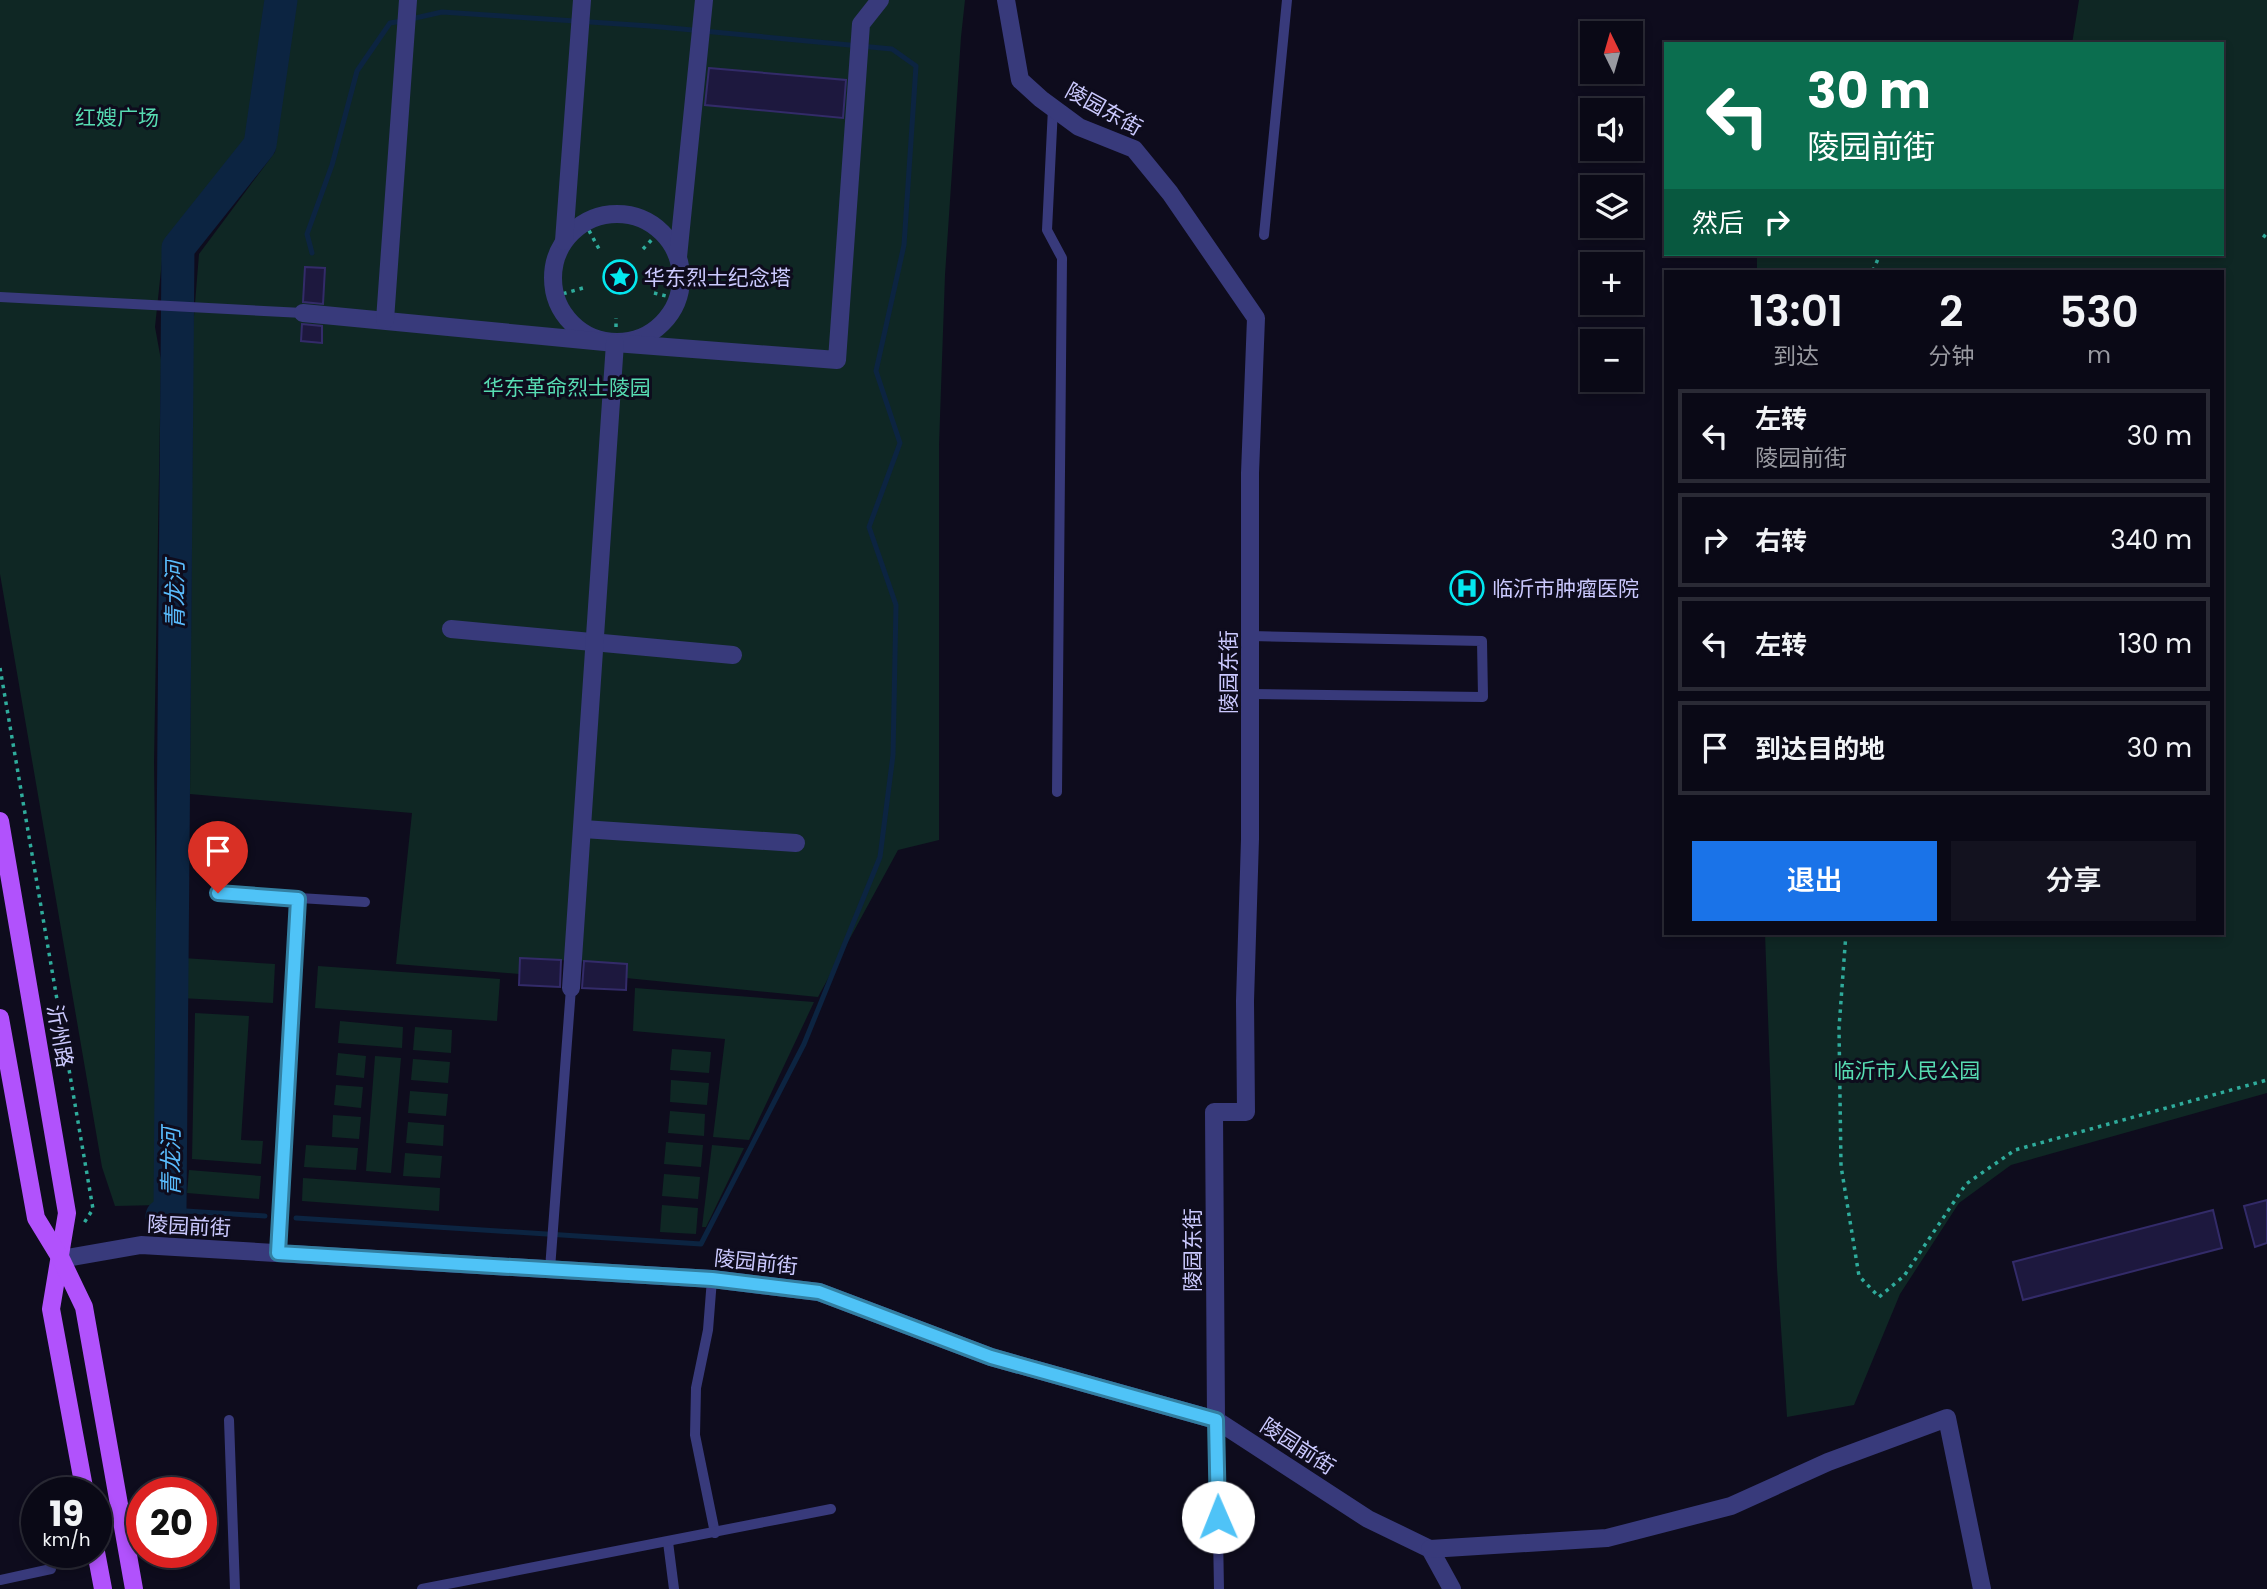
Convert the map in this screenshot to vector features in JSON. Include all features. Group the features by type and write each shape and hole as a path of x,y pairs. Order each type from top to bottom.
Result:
{"main road":[{"name":"沂州路","path":"0,821 67,1213 51,1309 82,1477"},
{"path":"0,1018 36,1218 61,1259 84,1307 134,1589"},
{"path":"99,1568 103,1589"}],"street":[{"path":"303,313 615,343 837,360 861,24 880,0"},
{"name":"陵园东街","path":"1006,0 1020,79 1079,127 1134,149 1170,193 1256,318 1250,473 1250,839 1245,1001 1246,1112 1214,1112 1216,1420"},
{"path":"385,320 408,1"},
{"path":"564,241 582,4"},
{"path":"678,257 703,8"},
{"path":"616,213 636,216 654,225 669,239 678,257 682,278 678,299 668,318 652,332 633,341 615,343 593,338 576,328 563,314 555,296 552,277 555,258 564,241 584,223 596,217 616,213"},
{"path":"571,988 615,343"},
{"path":"451,629 733,655"},
{"path":"583,829 796,843"},
{"name":"陵园前街","path":"61,1259 141,1245 712,1279 819,1292 991,1357 1216,1420 1368,1518 1430,1549"},
{"path":"1452,1589 1430,1549 1607,1538 1731,1506 1828,1462 1947,1418 1982,1589"}],"lane":[{"path":"1264,235 1287,0"},
{"path":"1053,108 1047,230 1062,258 1057,792"},
{"path":"0,297 303,313"},
{"path":"1250,694 1483,697 1482,641 1251,636"},
{"path":"218,893 365,902"},
{"path":"278,1253 298,899"},
{"path":"550,1269 571,988"},
{"path":"712,1279 708,1330 696,1388 695,1435 715,1532"},
{"path":"229,1420 235,1589"},
{"path":"1216,1420 1219,1589"},
{"path":"422,1589 831,1509"},
{"path":"668,1542 674,1589"},
{"path":"0,1580 51,1569"}],"path":[{"path":"584,223 599,249"},
{"path":"643,249 660,230"},
{"path":"555,296 583,288"},
{"path":"654,293 678,299"},
{"path":"0,668 93,1209 80,1229"},
{"path":"1846,935 1839,1028 1841,1166 1860,1276 1879,1297 1904,1276 1966,1184 2015,1150 2267,1080"}],"green space":[{"name":"红嫂广场","path":"0,0 265,0 249,140 164,242 155,327 161,360 154,762 160,1205 115,1206 102,1167 0,574"},
{"name":"华东革命烈士陵园","path":"296,0 965,0 945,275 939,445 939,840 898,850 818,997 626,978 627,964 521,958 519,974 396,964 412,813 190,794 193,328 199,254 275,152"},
{"name":"临沂市人民公园","path":"2079,0 2267,0 2267,1093 2011,1165 1959,1203 1900,1294 1854,1405 1787,1417 1777,1268 1765,935 2224,935 2224,270 1757,270 1757,256 2224,256 2224,42 2072,42"},
{"path":"183,958 275,964 273,1003 180,998"},
{"path":"318,966 500,979 497,1021 315,1008"},
{"path":"635,988 814,1002 749,1140 713,1137 725,1039 633,1031"},
{"path":"195,1013 249,1016 241,1140 263,1141 261,1164 192,1159"},
{"path":"340,1021 403,1027 402,1048 338,1043"},
{"path":"415,1027 452,1030 451,1053 413,1050"},
{"path":"672,1049 711,1052 709,1073 670,1070"},
{"path":"338,1053 366,1056 364,1078 336,1075"},
{"path":"375,1056 401,1058 391,1173 366,1171"},
{"path":"413,1059 450,1062 448,1083 411,1080"},
{"path":"671,1080 709,1083 707,1105 670,1102"},
{"path":"336,1085 363,1087 361,1108 334,1105"},
{"path":"410,1091 448,1094 446,1116 408,1113"},
{"path":"670,1111 705,1114 704,1136 668,1133"},
{"path":"333,1115 361,1117 359,1139 332,1137"},
{"path":"408,1122 444,1125 443,1146 406,1143"},
{"path":"666,1142 703,1145 701,1167 664,1164"},
{"path":"306,1145 358,1148 356,1170 304,1167"},
{"path":"712,1145 744,1148 706,1227 702,1227"},
{"path":"405,1153 442,1156 440,1178 403,1176"},
{"path":"189,1170 261,1176 259,1199 187,1193"},
{"path":"664,1174 700,1177 698,1199 662,1196"},
{"path":"303,1178 440,1188 439,1211 302,1201"},
{"path":"662,1205 698,1208 696,1234 660,1232"}],"building":[{"path":"709,68 846,80 843,118 705,105"},
{"path":"305,267 325,268 323,304 303,302"},
{"path":"302,324 322,326 322,343 301,341"},
{"path":"520,958 561,960 560,987 519,985"},
{"path":"584,961 627,964 626,990 582,988"},
{"path":"2267,1200 2267,1243 2255,1247 2244,1206"},
{"path":"2213,1210 2222,1248 2023,1300 2013,1262"}],"waterway":[{"name":"青龙河","path":"162,1216 170,1210 178,248 260,145 281,0"},
{"path":"296,1218 701,1244 804,1044 880,857 893,755 896,605 869,527 900,443 876,371 904,245 916,66 892,49 650,26 442,12 411,19"},
{"path":"312,253 307,234 332,165 357,71 390,23 402,21"},
{"path":"170,1210 265,1216"}],"place":[{"name":"华东烈士纪念塔","path":"620,277"},
{"name":"临沂市肿瘤医院","path":"1467,588"}],"route":[{"path":"218,893 298,899 278,1253 712,1279 819,1292 991,1357 1216,1420 1218,1517"}]}
